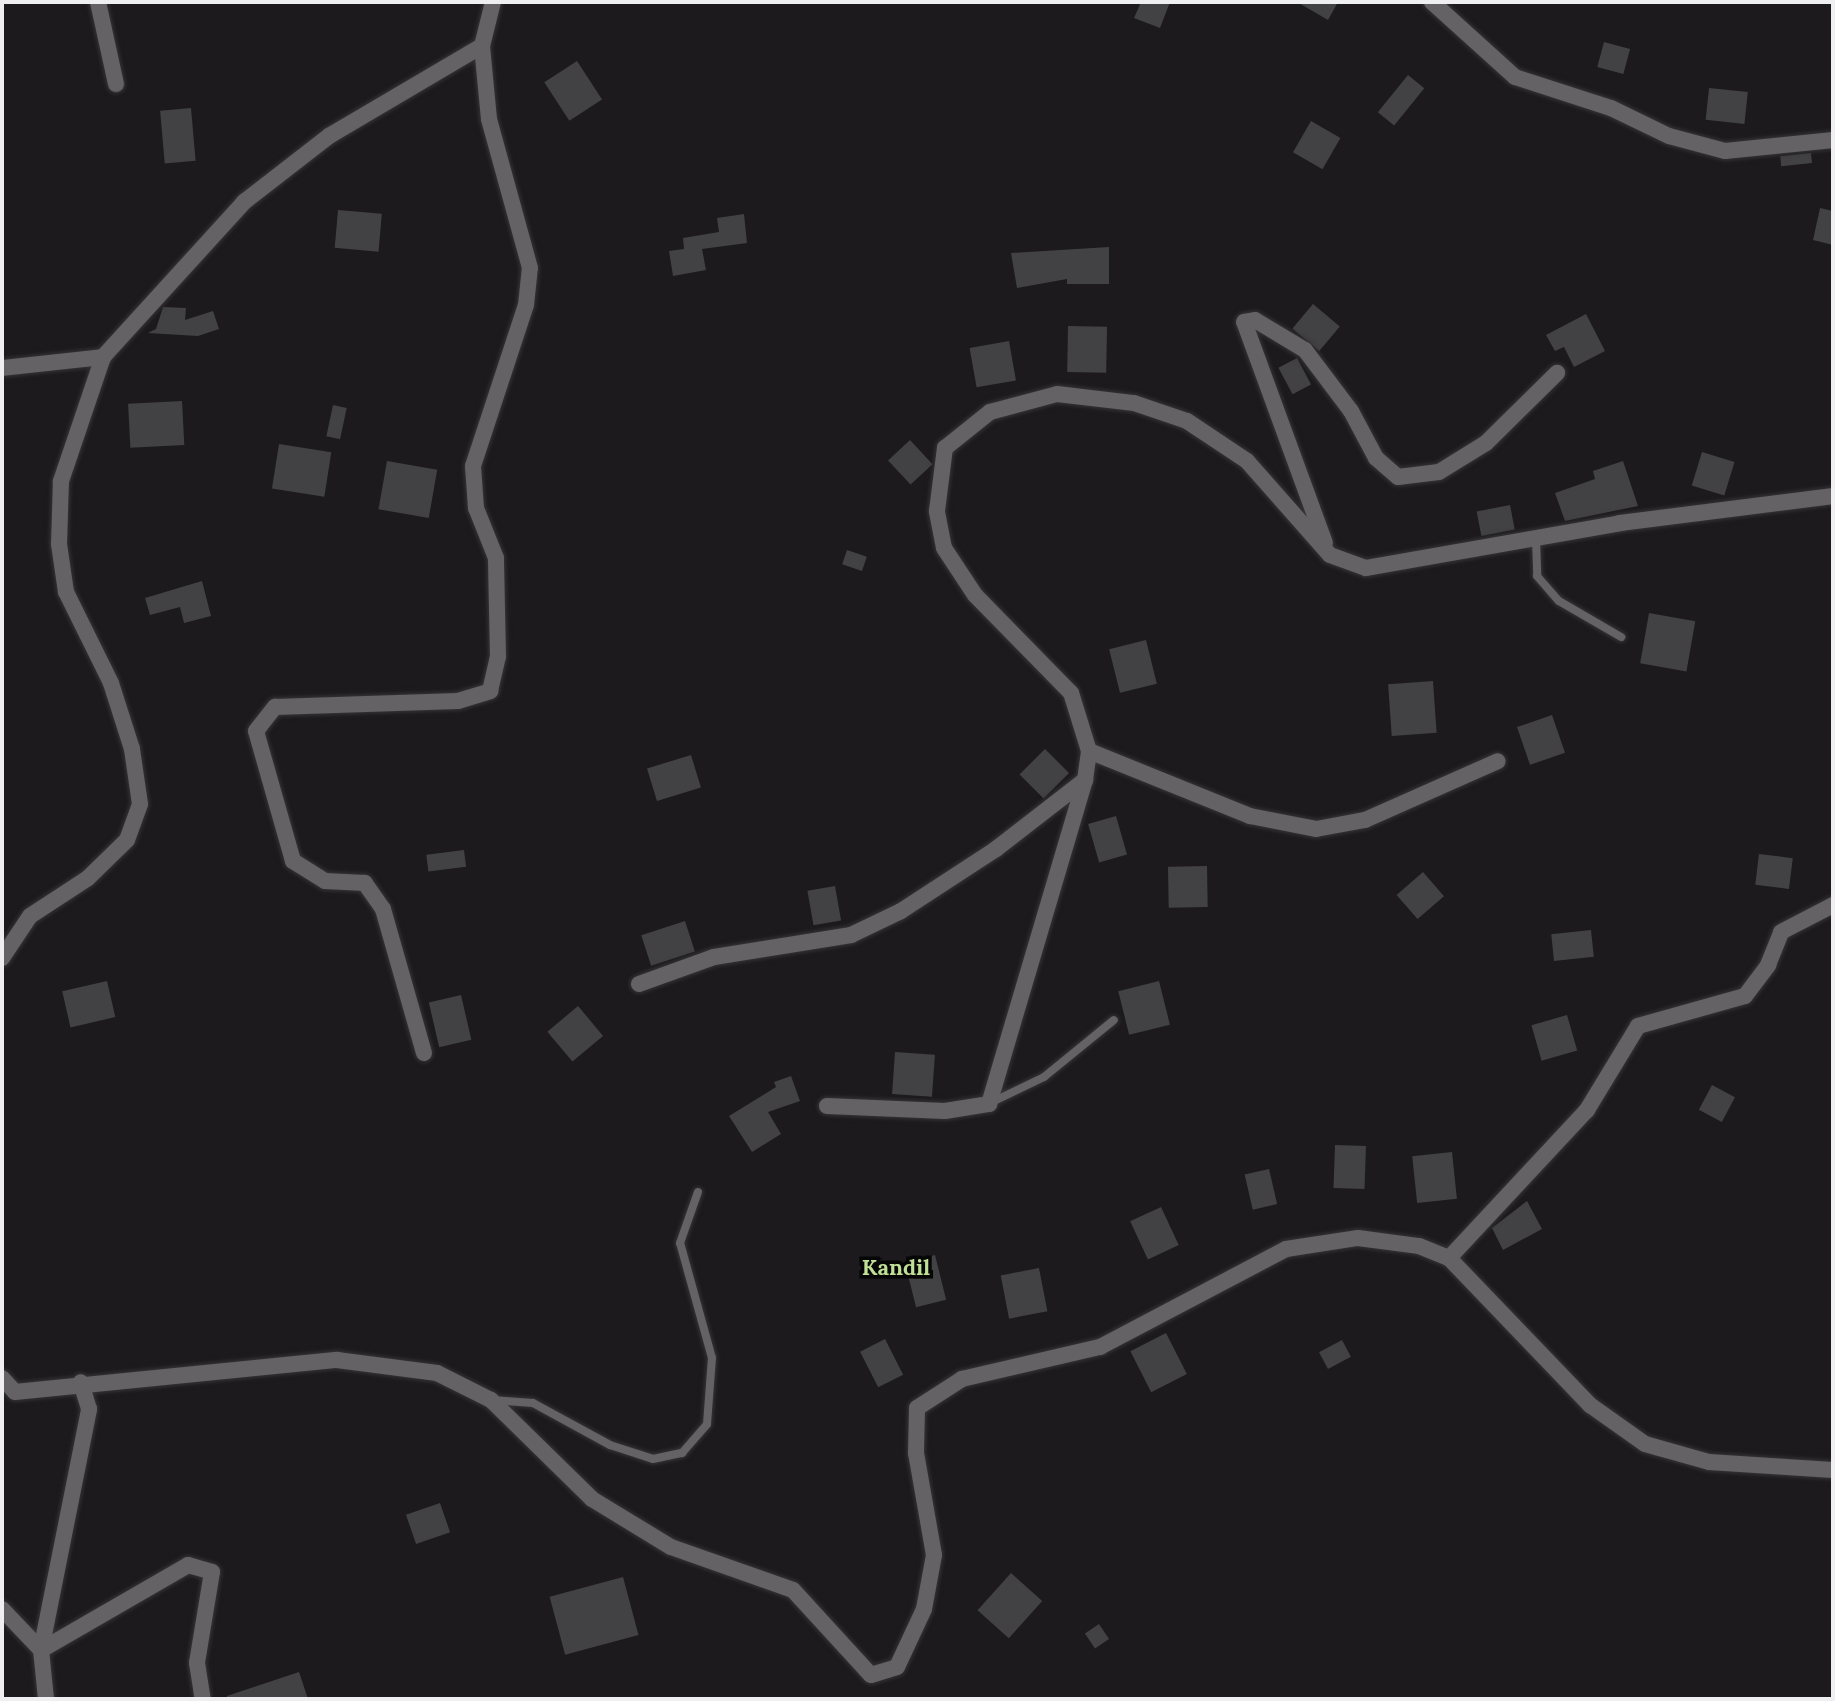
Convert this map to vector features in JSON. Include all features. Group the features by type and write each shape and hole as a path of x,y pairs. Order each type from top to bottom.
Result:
{"street":[{"path":"98,2 116,84"},
{"path":"424,1053 383,909 365,883 325,881 293,861 256,731 275,707 458,701 490,691 498,657 496,558 476,508 473,466 526,305 530,268 489,119 482,46 493,2"},
{"path":"1432,2 1515,77 1611,108 1669,136 1725,151 1833,140"},
{"path":"2,958 30,916 88,878 127,840 140,804 132,749 111,683 66,592 59,544 61,481 103,357 244,202 329,136 482,46"},
{"path":"1330,555 1244,322 1255,320 1305,350 1351,411 1376,458 1398,477 1439,472 1486,443 1557,373"},
{"path":"2,368 103,357"},
{"path":"827,1106 945,1111 989,1104 1085,780 1089,751 1071,693 975,595 944,548 937,511 945,448 990,412 1057,394 1134,403 1187,421 1247,461 1330,555 1366,568 1620,523 1833,496"},
{"path":"1089,751 1250,816 1316,829 1365,820 1498,761"},
{"path":"639,984 714,957 851,935 901,911 996,849 1085,780"},
{"path":"1449,1258 1587,1110 1638,1026 1745,996 1768,965 1781,932 1833,905"},
{"path":"2,1378 15,1392 81,1382 337,1360 437,1373 491,1400 592,1499 671,1547 793,1590 871,1675 897,1667 924,1609 934,1555 916,1453 917,1408 962,1379 1100,1347 1286,1249 1358,1238 1419,1246 1449,1258 1580,1395 1645,1444 1709,1462 1833,1470"},
{"path":"46,1699 41,1650 89,1409 81,1382"},
{"path":"41,1650 188,1565 212,1572 197,1663 203,1699"},
{"path":"2,1609 41,1650"}],"lane":[{"path":"1536,539 1537,576 1559,601 1621,637"},
{"path":"989,1104 1044,1077 1114,1020"},
{"path":"491,1400 533,1403 610,1445 653,1459 682,1453 707,1424 712,1358 680,1243 698,1192"}],"building":[{"path":"1141,2 1170,2 1160,28 1134,18"},
{"path":"1297,2 1338,2 1328,20"},
{"path":"1604,42 1630,49 1623,74 1597,67"},
{"path":"577,61 602,100 569,121 544,82"},
{"path":"1408,75 1424,88 1394,126 1378,112"},
{"path":"1709,88 1748,92 1744,124 1706,120"},
{"path":"191,108 196,161 165,164 160,111"},
{"path":"1311,121 1340,138 1322,169 1293,152"},
{"path":"1811,153 1812,163 1781,166 1780,156"},
{"path":"1820,208 1833,211 1833,245 1813,240"},
{"path":"338,210 382,214 379,252 335,248"},
{"path":"744,214 747,243 702,249 706,270 673,276 669,251 684,249 683,238 719,232 717,218"},
{"path":"1109,247 1109,284 1067,284 1067,279 1017,288 1011,253"},
{"path":"1313,304 1340,326 1319,351 1292,329"},
{"path":"163,307 186,308 185,320 213,311 219,329 198,336 148,333 156,329"},
{"path":"1586,314 1605,351 1574,367 1564,347 1555,351 1546,335"},
{"path":"1068,326 1107,327 1106,373 1067,372"},
{"path":"1009,341 1016,380 977,387 970,348"},
{"path":"1297,358 1311,384 1293,394 1278,368"},
{"path":"182,401 184,445 130,448 128,404"},
{"path":"333,405 347,408 340,439 326,436"},
{"path":"910,440 933,464 911,485 888,460"},
{"path":"279,444 331,452 324,497 272,488"},
{"path":"1702,452 1735,462 1724,495 1692,485"},
{"path":"387,461 437,470 429,518 378,509"},
{"path":"1623,461 1638,506 1565,521 1555,493 1595,479 1593,471"},
{"path":"1510,505 1515,530 1481,536 1477,511"},
{"path":"847,550 867,557 862,571 842,564"},
{"path":"202,581 211,616 184,623 180,607 150,615 145,598"},
{"path":"1649,613 1695,621 1686,671 1640,663"},
{"path":"1146,640 1157,684 1120,693 1109,649"},
{"path":"1433,681 1437,733 1392,736 1388,684"},
{"path":"1552,715 1565,753 1530,765 1517,727"},
{"path":"1045,749 1069,773 1044,798 1020,774"},
{"path":"691,755 701,788 657,801 647,768"},
{"path":"1116,816 1127,854 1099,862 1088,824"},
{"path":"464,850 466,867 428,872 426,855"},
{"path":"1759,854 1793,858 1789,889 1755,885"},
{"path":"1207,866 1208,907 1169,908 1168,867"},
{"path":"1423,872 1444,896 1418,919 1397,895"},
{"path":"835,886 841,920 814,925 807,891"},
{"path":"685,921 695,951 651,966 641,935"},
{"path":"1591,930 1594,957 1554,961 1551,934"},
{"path":"107,981 115,1017 71,1027 62,991"},
{"path":"1159,981 1170,1025 1129,1035 1118,991"},
{"path":"461,995 471,1040 439,1047 429,1002"},
{"path":"578,1006 603,1036 572,1062 547,1032"},
{"path":"1567,1015 1577,1051 1542,1061 1531,1025"},
{"path":"895,1052 935,1055 932,1097 892,1094"},
{"path":"791,1076 800,1101 768,1112 781,1134 752,1152 729,1116 776,1087 774,1082"},
{"path":"1712,1085 1735,1097 1722,1122 1699,1110"},
{"path":"1335,1145 1366,1146 1364,1189 1333,1188"},
{"path":"1452,1152 1457,1199 1417,1203 1412,1156"},
{"path":"1269,1169 1277,1204 1253,1210 1245,1175"},
{"path":"1527,1201 1542,1229 1503,1250 1492,1228"},
{"path":"1161,1207 1179,1245 1148,1259 1130,1221"},
{"path":"935,1255 946,1300 916,1307 905,1262"},
{"path":"1039,1268 1047,1311 1009,1319 1001,1275"},
{"path":"1166,1333 1187,1374 1151,1392 1130,1351"},
{"path":"885,1339 903,1375 878,1387 860,1352"},
{"path":"1342,1340 1351,1357 1328,1369 1319,1352"},
{"path":"440,1503 450,1532 416,1544 406,1515"},
{"path":"1011,1573 1042,1601 1009,1638 978,1610"},
{"path":"623,1577 639,1635 565,1655 550,1597"},
{"path":"1099,1624 1109,1639 1095,1648 1085,1634"},
{"path":"299,1672 308,1699 227,1699 227,1696"}],"district":[{"name":"Kandil","path":"896,1268"}]}
